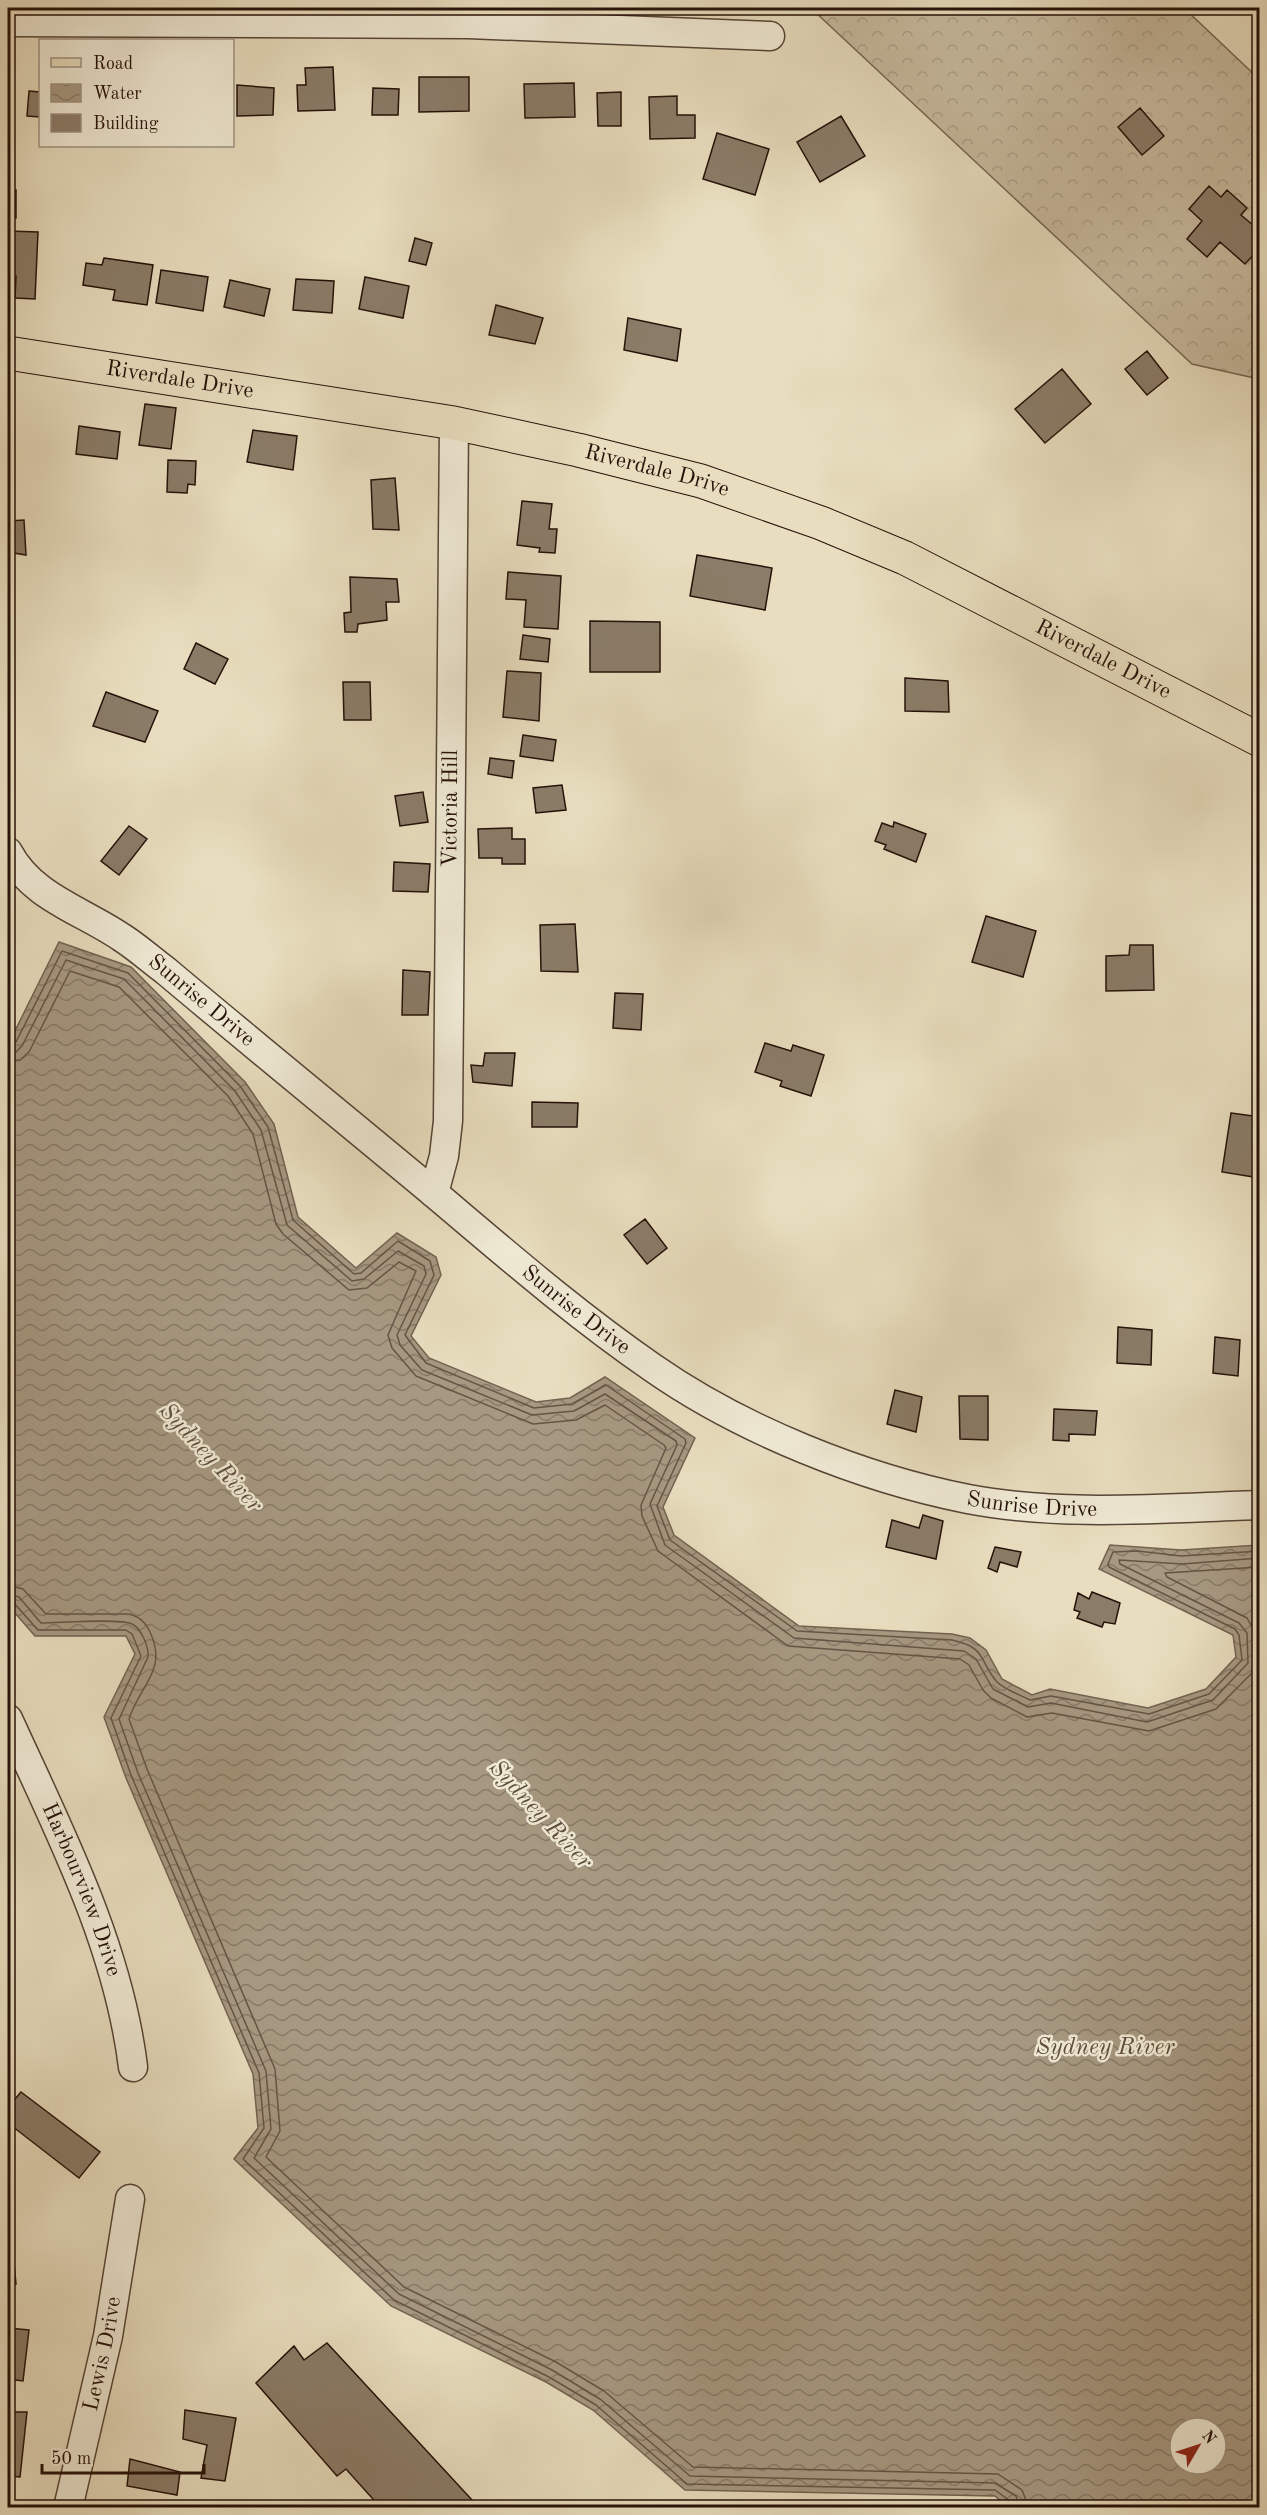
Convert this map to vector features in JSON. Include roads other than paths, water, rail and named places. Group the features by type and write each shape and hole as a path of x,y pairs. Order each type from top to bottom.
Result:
{"main road":[{"name":"Riverdale Drive","path":"8,353 454,423 578,450 701,481 821,523 905,558 1260,740"}],"street":[{"path":"8,22 468,24 770,36"},
{"name":"Victoria Hill","path":"434,1193 444,1156 448,1121 454,423"},
{"name":"Sunrise Drive","path":"8,852 26,878 41,891 123,938 579,1315 656,1370 745,1420 826,1458 939,1493 997,1504 1103,1509 1260,1505"},
{"name":"Harbourview Drive","path":"8,1719 94,1914 120,1991 133,2067"},
{"name":"Lewis Drive","path":"68,2508 108,2336 130,2199"}],"water":[{"name":"Sydney River","path":"59,942 131,967 245,1082 274,1124 298,1217 356,1268 397,1233 436,1257 441,1275 411,1336 429,1358 536,1402 570,1398 605,1377 695,1438 663,1507 674,1535 799,1626 952,1634 970,1638 986,1650 1002,1679 1032,1695 1050,1689 1148,1708 1206,1689 1236,1657 1233,1635 1099,1569 1110,1545 1181,1550 1259,1545 1259,2507 1009,2508 995,2496 685,2490 593,2410 546,2382 391,2306 234,2159 258,2128 253,2074 126,1778 104,1717 135,1654 126,1636 35,1636 8,1605 8,1045"}]}
